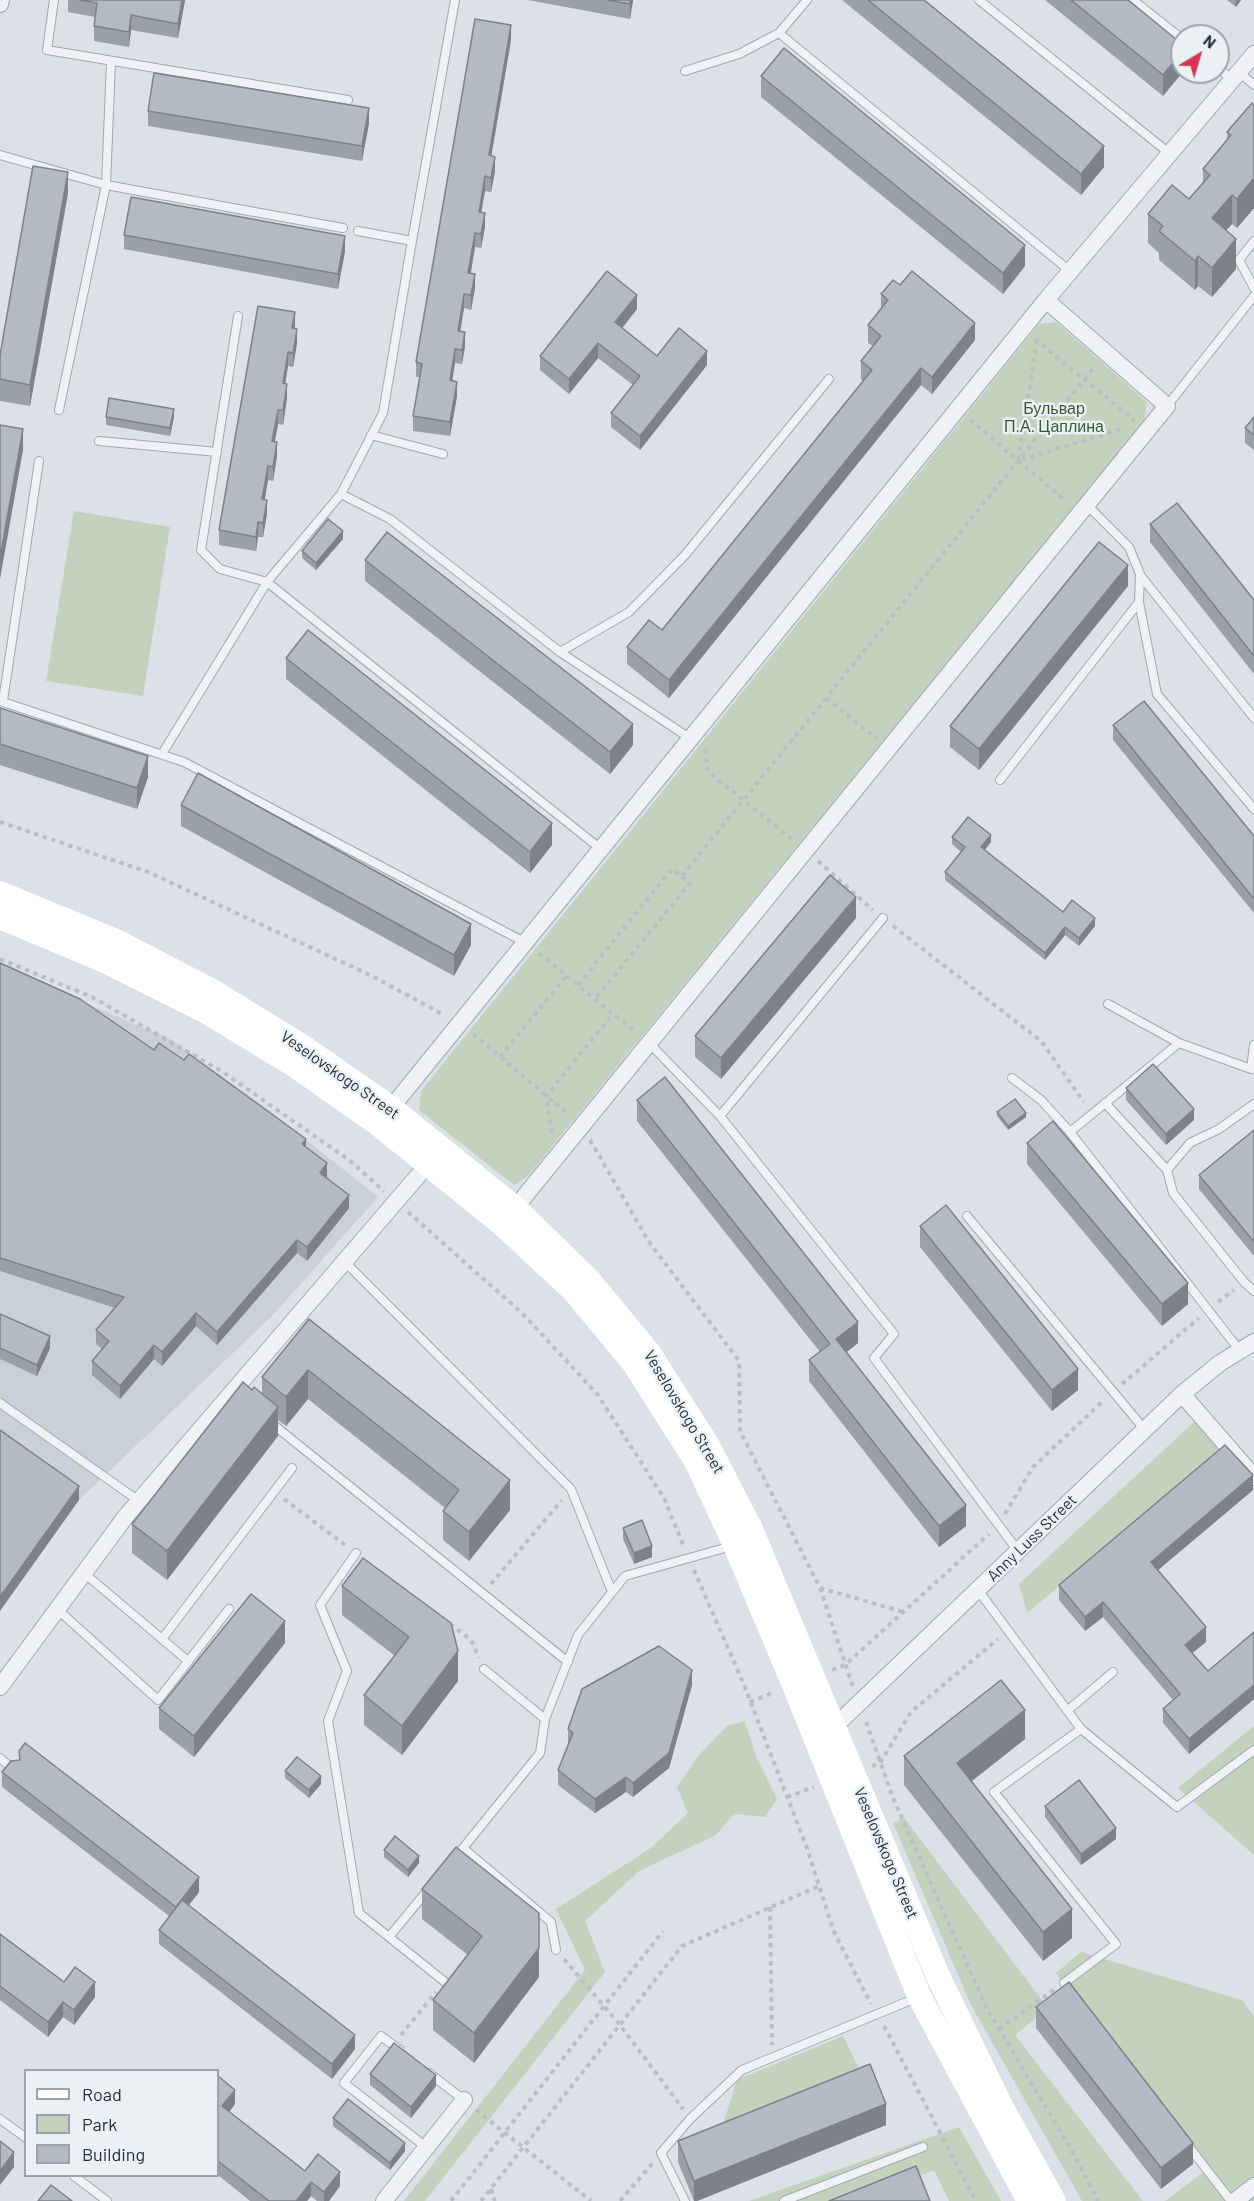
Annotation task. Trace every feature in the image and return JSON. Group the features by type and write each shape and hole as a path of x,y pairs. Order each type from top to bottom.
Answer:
{"main road":[{"name":"Veselovskogo Street","path":"0,893 116,941 214,992 305,1048 385,1116 587,1278 649,1353 707,1444 744,1517 804,1681 843,1776 1001,2106 1054,2201"},
{"name":"Veselovskogo Street","path":"0,917 107,962 205,1011 385,1116 429,1163 509,1216 633,1362 696,1461 735,1545 804,1681"},
{"name":"Veselovskogo Street","path":"843,1776 919,1996 1029,2201"}],"street":[{"path":"385,1116 527,944 1046,300 1254,54"},
{"path":"509,1216 1167,406 1046,300"},
{"path":"0,1687 139,1501 237,1395 344,1261 429,1163"},
{"name":"Anny Luss Street","path":"824,1731 978,1590 1182,1394 1220,1363 1247,1347"},
{"path":"1182,1394 1254,1477"},
{"path":"384,2201 426,2147 470,2105"},
{"path":"1233,2201 1254,2186"}],"lane":[{"path":"54,0 47,50 348,100"},
{"path":"162,754 267,582 341,494 383,413 455,0"},
{"path":"685,71 739,54 779,33 807,0"},
{"path":"979,0 1169,153"},
{"path":"1133,0 1170,29"},
{"path":"779,33 1070,271"},
{"path":"59,410 106,185 111,61"},
{"path":"1230,73 1254,85"},
{"path":"0,155 106,185 343,228"},
{"path":"358,231 412,241"},
{"path":"1254,241 1239,260 1254,288"},
{"path":"1167,406 1254,296"},
{"path":"238,316 201,550 220,569 267,582 602,850"},
{"path":"560,652 629,612 686,555 829,379"},
{"path":"371,435 443,454"},
{"path":"99,441 217,452"},
{"path":"39,461 1,701 184,762 527,944"},
{"path":"341,494 390,519 560,652 692,739"},
{"path":"1084,509 1129,547 1140,574 1254,718"},
{"path":"1140,574 1139,602 1157,694 1254,809"},
{"path":"1000,780 1139,602"},
{"path":"720,1116 883,918"},
{"path":"1108,1004 1179,1043 1252,1071 1254,1045"},
{"path":"1070,1132 1179,1043"},
{"path":"650,1044 720,1116 894,1334 874,1358 1018,1551"},
{"path":"1012,1078 1041,1100 1070,1132 1209,1310 1247,1347"},
{"path":"1106,1103 1167,1170 1173,1193 1244,1282 1254,1291"},
{"path":"1167,1170 1190,1143 1219,1129 1254,1104"},
{"path":"967,1216 1145,1430"},
{"path":"344,1261 572,1489 612,1593"},
{"path":"0,1403 139,1501"},
{"path":"260,1414 568,1662"},
{"path":"162,1639 292,1468"},
{"path":"448,1866 540,1753 545,1719 578,1635 625,1575 735,1545"},
{"path":"356,1553 320,1605 347,1671 328,1721 359,1913 445,1982"},
{"path":"84,1573 188,1661"},
{"path":"978,1590 1081,1729 1177,1807 1254,1750"},
{"path":"57,1609 158,1700 229,1609"},
{"path":"484,1669 545,1719"},
{"path":"1067,1711 1113,1672"},
{"path":"1079,2002 1064,1983 1116,1944 994,1792 1081,1729"},
{"path":"0,1758 15,1771"},
{"path":"463,1848 551,1922 556,1950"},
{"path":"389,1937 433,1884"},
{"path":"685,2201 661,2153 690,2119 741,2070 919,1996"},
{"path":"411,2059 381,2036 344,2083 426,2147"},
{"path":"419,2066 470,2105"},
{"path":"0,2119 24,2137"},
{"path":"1180,2135 1233,2201"},
{"path":"784,2201 923,2147"},
{"path":"77,2177 107,2201"}],"path":[{"path":"1018,460 1139,424 1023,329"},
{"path":"1018,460 1037,340"},
{"path":"682,876 1106,352"},
{"path":"957,410 1018,460 1084,509"},
{"path":"826,698 889,749"},
{"path":"578,985 672,869 682,876 690,883 595,999"},
{"path":"527,944 650,1044"},
{"path":"500,1057 566,976"},
{"path":"557,1158 546,1096 613,1014"},
{"path":"750,1702 845,1665 998,1525 1033,1467 1113,1391 1244,1282"},
{"path":"482,1593 572,1489"},
{"path":"274,1491 356,1553"},
{"path":"820,1588 905,1612"},
{"path":"442,1618 471,1640 484,1669"},
{"path":"787,1797 880,1763 910,1713 1008,1631"},
{"path":"481,2201 682,1946 819,1886"},
{"path":"770,1907 772,2057"},
{"path":"451,2201 663,1931"},
{"path":"556,1950 620,2025 690,2119"},
{"path":"393,2045 445,1982"},
{"path":"999,2029 1064,1983"},
{"path":"470,2105 591,2201"},
{"path":"620,2201 661,2153"},
{"path":"491,2188 495,2201"}],"shaded area":[{"path":"0,967 170,1039 265,1107 378,1197 274,1314 79,1500 0,1611"}],"green space":[{"name":"Бульвар П.А. Цаплина","path":"1056,322 1147,402 1144,421 527,1177 514,1185 419,1110 421,1091 1039,324"},
{"path":"74,511 170,527 143,696 46,681"},
{"path":"1207,1410 1232,1443 1027,1613 1019,1584"},
{"path":"745,1721 756,1756 777,1799 765,1817 734,1814 716,1835 639,1871 585,1921 605,1972 425,2201 404,2201 585,1970 556,1909 651,1848 688,1813 677,1787 698,1756 727,1726"},
{"path":"1254,1726 1254,1855 1178,1788"},
{"path":"904,1818 1048,2008 1015,2035 1143,2201 1082,2201 971,2005 893,1823"},
{"path":"1081,1952 1242,2000 1254,2016 1254,2201 1165,2201 1209,2168 1056,1973"},
{"path":"843,2036 862,2075 723,2124 737,2080"},
{"path":"959,2127 1001,2201 949,2201 934,2170 861,2201 749,2201"}],"building":[{"path":"80,0 182,0 178,24 131,15 129,32 94,26 97,3"},
{"path":"608,0 630,0 630,4"},
{"path":"868,0 924,0 1104,146 1081,174"},
{"path":"1071,0 1128,0 1170,34 1170,67 1163,75"},
{"path":"475,19 511,25 489,155 495,157 491,178 485,176 479,212 485,213 481,234 475,233 468,273 475,274 471,295 464,294 458,331 465,332 462,350 455,349 450,380 457,382 450,422 413,416 422,364 416,362"},
{"path":"784,48 1025,245 1003,273 761,76"},
{"path":"154,73 369,108 362,146 148,111"},
{"path":"1252,103 1254,106 1254,178 1237,199 1232,195 1212,218 1236,239 1212,268 1198,256 1195,261 1159,231 1163,226 1148,214 1172,185 1189,199 1210,175 1203,169 1231,135 1227,132"},
{"path":"33,166 68,172 30,385 0,379 0,355"},
{"path":"131,197 345,236 338,274 124,235"},
{"path":"607,271 637,295 615,322 657,356 679,328 707,351 640,436 611,413 640,376 598,343 569,379 540,356"},
{"path":"912,271 975,323 932,377 921,368 669,680 627,647 649,620 662,630 872,370 861,361 881,336 868,325 888,300 881,294 893,280 900,285"},
{"path":"258,306 295,312 292,328 297,329 293,353 288,352 283,383 287,384 283,410 278,410 272,441 277,442 273,467 268,466 262,499 267,500 263,523 258,522 256,537 219,530"},
{"path":"109,398 174,409 170,428 106,417"},
{"path":"1254,417 1254,435 1245,428"},
{"path":"0,425 23,429 0,558"},
{"path":"1177,503 1254,600 1254,656 1150,524"},
{"path":"328,519 343,531 316,563 302,551"},
{"path":"387,532 633,724 610,752 365,560"},
{"path":"1099,542 1128,565 979,749 950,726"},
{"path":"308,630 552,823 530,852 286,658"},
{"path":"1144,701 1254,836 1254,899 1113,725"},
{"path":"0,708 148,756 137,788 0,744"},
{"path":"198,773 471,924 454,955 181,805"},
{"path":"968,817 991,835 981,847 1063,912 1072,900 1095,918 1079,938 1065,927 1045,953 945,872 965,847 952,837"},
{"path":"830,875 856,897 721,1058 695,1036"},
{"path":"0,963 80,999 154,1050 159,1043 184,1060 189,1054 306,1139 302,1144 327,1163 320,1173 349,1195 307,1247 297,1240 217,1332 196,1313 162,1352 154,1345 120,1386 92,1361 109,1341 96,1330 124,1297 0,1258"},
{"path":"1153,1064 1194,1109 1166,1134 1126,1088"},
{"path":"665,1077 858,1322 836,1339 966,1505 939,1526 809,1360 830,1344 637,1100"},
{"path":"1015,1099 1026,1113 1008,1126 997,1112"},
{"path":"1053,1121 1188,1283 1162,1304 1027,1143"},
{"path":"1254,1130 1254,1242 1199,1175"},
{"path":"946,1205 1078,1369 1052,1390 920,1226"},
{"path":"0,1314 50,1336 37,1365 0,1348"},
{"path":"309,1319 510,1480 469,1532 443,1511 459,1490 308,1370 286,1397 262,1377"},
{"path":"243,1382 252,1390 254,1387 278,1407 167,1551 132,1524"},
{"path":"0,1430 79,1486 0,1597"},
{"path":"1225,1445 1253,1475 1151,1562 1206,1627 1185,1645 1208,1671 1254,1632 1254,1685 1189,1739 1163,1709 1180,1694 1103,1602 1085,1617 1059,1585"},
{"path":"642,1520 652,1546 634,1553 623,1528"},
{"path":"363,1558 451,1623 458,1651 402,1726 364,1695 409,1637 342,1586"},
{"path":"251,1594 285,1621 194,1736 159,1708"},
{"path":"659,1646 692,1670 669,1753 633,1783 626,1777 595,1799 558,1770 573,1733 568,1729 582,1689"},
{"path":"1001,1680 1025,1710 957,1763 1072,1909 1043,1932 904,1756"},
{"path":"25,1743 199,1877 176,1907 2,1772 11,1761 20,1760 19,1751"},
{"path":"297,1757 321,1776 309,1790 285,1771"},
{"path":"1079,1780 1116,1828 1081,1854 1045,1806"},
{"path":"395,1836 419,1856 408,1870 384,1850"},
{"path":"456,1847 539,1913 539,1948 474,2033 433,2000 482,1936 422,1889"},
{"path":"182,1900 355,2035 332,2064 159,1930"},
{"path":"0,1934 64,1982 75,1967 95,1982 74,2010 63,2002 48,2022 0,1986"},
{"path":"1069,1982 1193,2143 1161,2168 1036,2007"},
{"path":"394,2043 436,2075 411,2107 370,2074"},
{"path":"870,2064 886,2104 694,2181 678,2141"},
{"path":"219,2077 235,2090 222,2106 305,2171 318,2154 340,2172 324,2192 311,2182 296,2201 269,2201 219,2162"},
{"path":"348,2099 405,2143 390,2163 333,2118"},
{"path":"0,2141 14,2152 0,2171"},
{"path":"916,2166 930,2201 829,2201"},
{"path":"51,2185 72,2201 38,2201"}]}
